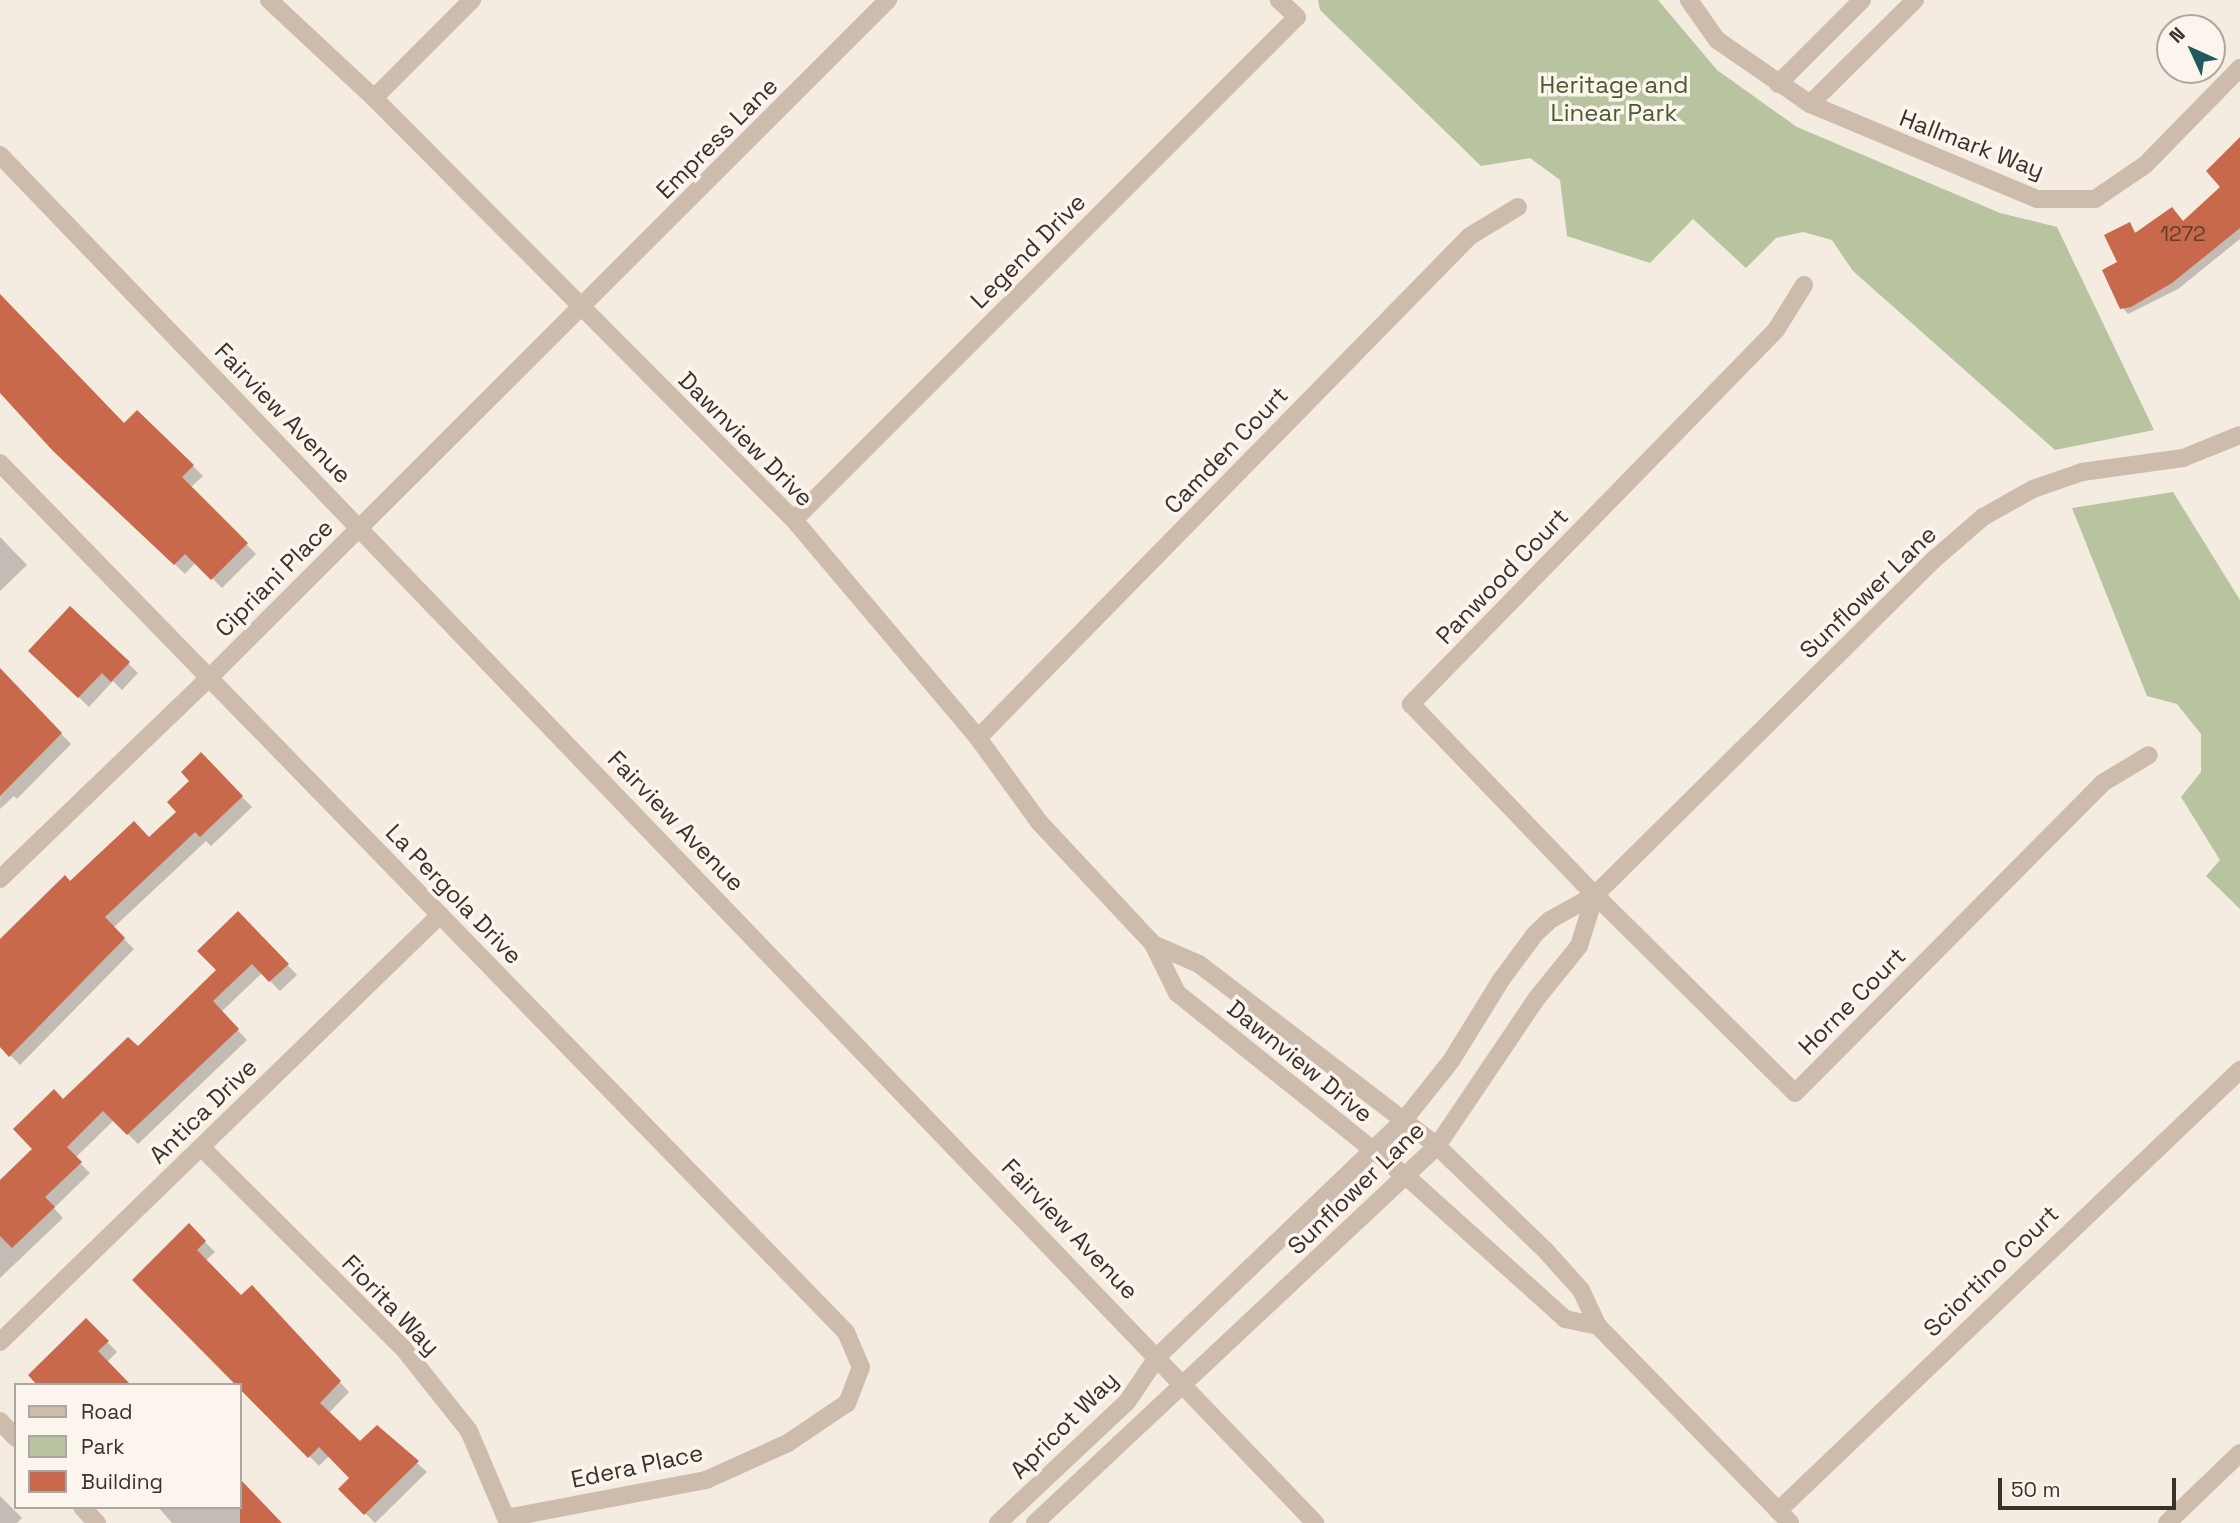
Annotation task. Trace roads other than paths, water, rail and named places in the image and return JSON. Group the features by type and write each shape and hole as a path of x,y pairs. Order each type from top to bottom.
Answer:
{"street":[{"name":"Dawnview Drive","path":"269,0 374,98 580,310 794,520 978,738 1039,822 1153,944 1177,993 1407,1177 1565,1319 1598,1326"},
{"path":"374,98 472,0"},
{"name":"Empress Lane","path":"580,310 888,0"},
{"name":"Legend Drive","path":"794,520 1297,17 1279,0"},
{"name":"Hallmark Way","path":"1689,0 1717,40 1810,104 2037,199 2095,200 2145,165 2240,68"},
{"path":"1778,83 1862,0"},
{"path":"1810,104 1915,0"},
{"name":"Fairview Avenue","path":"0,155 1184,1383 1315,1523"},
{"name":"Camden Court","path":"978,738 1470,236 1518,207"},
{"name":"Panwood Court","path":"1595,895 1411,704 1776,330 1804,285"},
{"name":"Cipriani Place","path":"0,879 209,678 580,310"},
{"name":"Sunflower Lane","path":"1158,1356 1404,1120 1451,1062 1501,979 1535,934 1550,919 1595,895 1938,556 1983,517 2033,489 2082,472 2183,458 2240,435"},
{"name":"La Pergola Drive","path":"0,463 846,1332 861,1367"},
{"name":"Horne Court","path":"1595,895 1795,1093 2104,782 2150,755"},
{"name":"Sunflower Lane","path":"1184,1383 1407,1177 1437,1146 1537,998 1579,946 1595,895"},
{"name":"Antica Drive","path":"0,1342 440,915"},
{"name":"Dawnview Drive","path":"1153,944 1199,964 1437,1146 1572,1281 1598,1326 1784,1517"},
{"name":"Sciortino Court","path":"1784,1517 2225,1079 2240,1070"},
{"name":"Fiorita Way","path":"201,1147 411,1359 469,1430 508,1520"},
{"name":"Apricot Way","path":"998,1523 1127,1402 1158,1356"},
{"name":"Edera Place","path":"508,1520 706,1480 788,1443 847,1403 861,1367"},
{"name":"Apricot Way","path":"1035,1523 1184,1383"},
{"path":"0,1421 14,1436"},
{"path":"2167,1523 2240,1453"},
{"path":"84,1509 97,1523"}],"park label":[{"name":"Heritage and Linear Park","path":"1614,99"}]}
